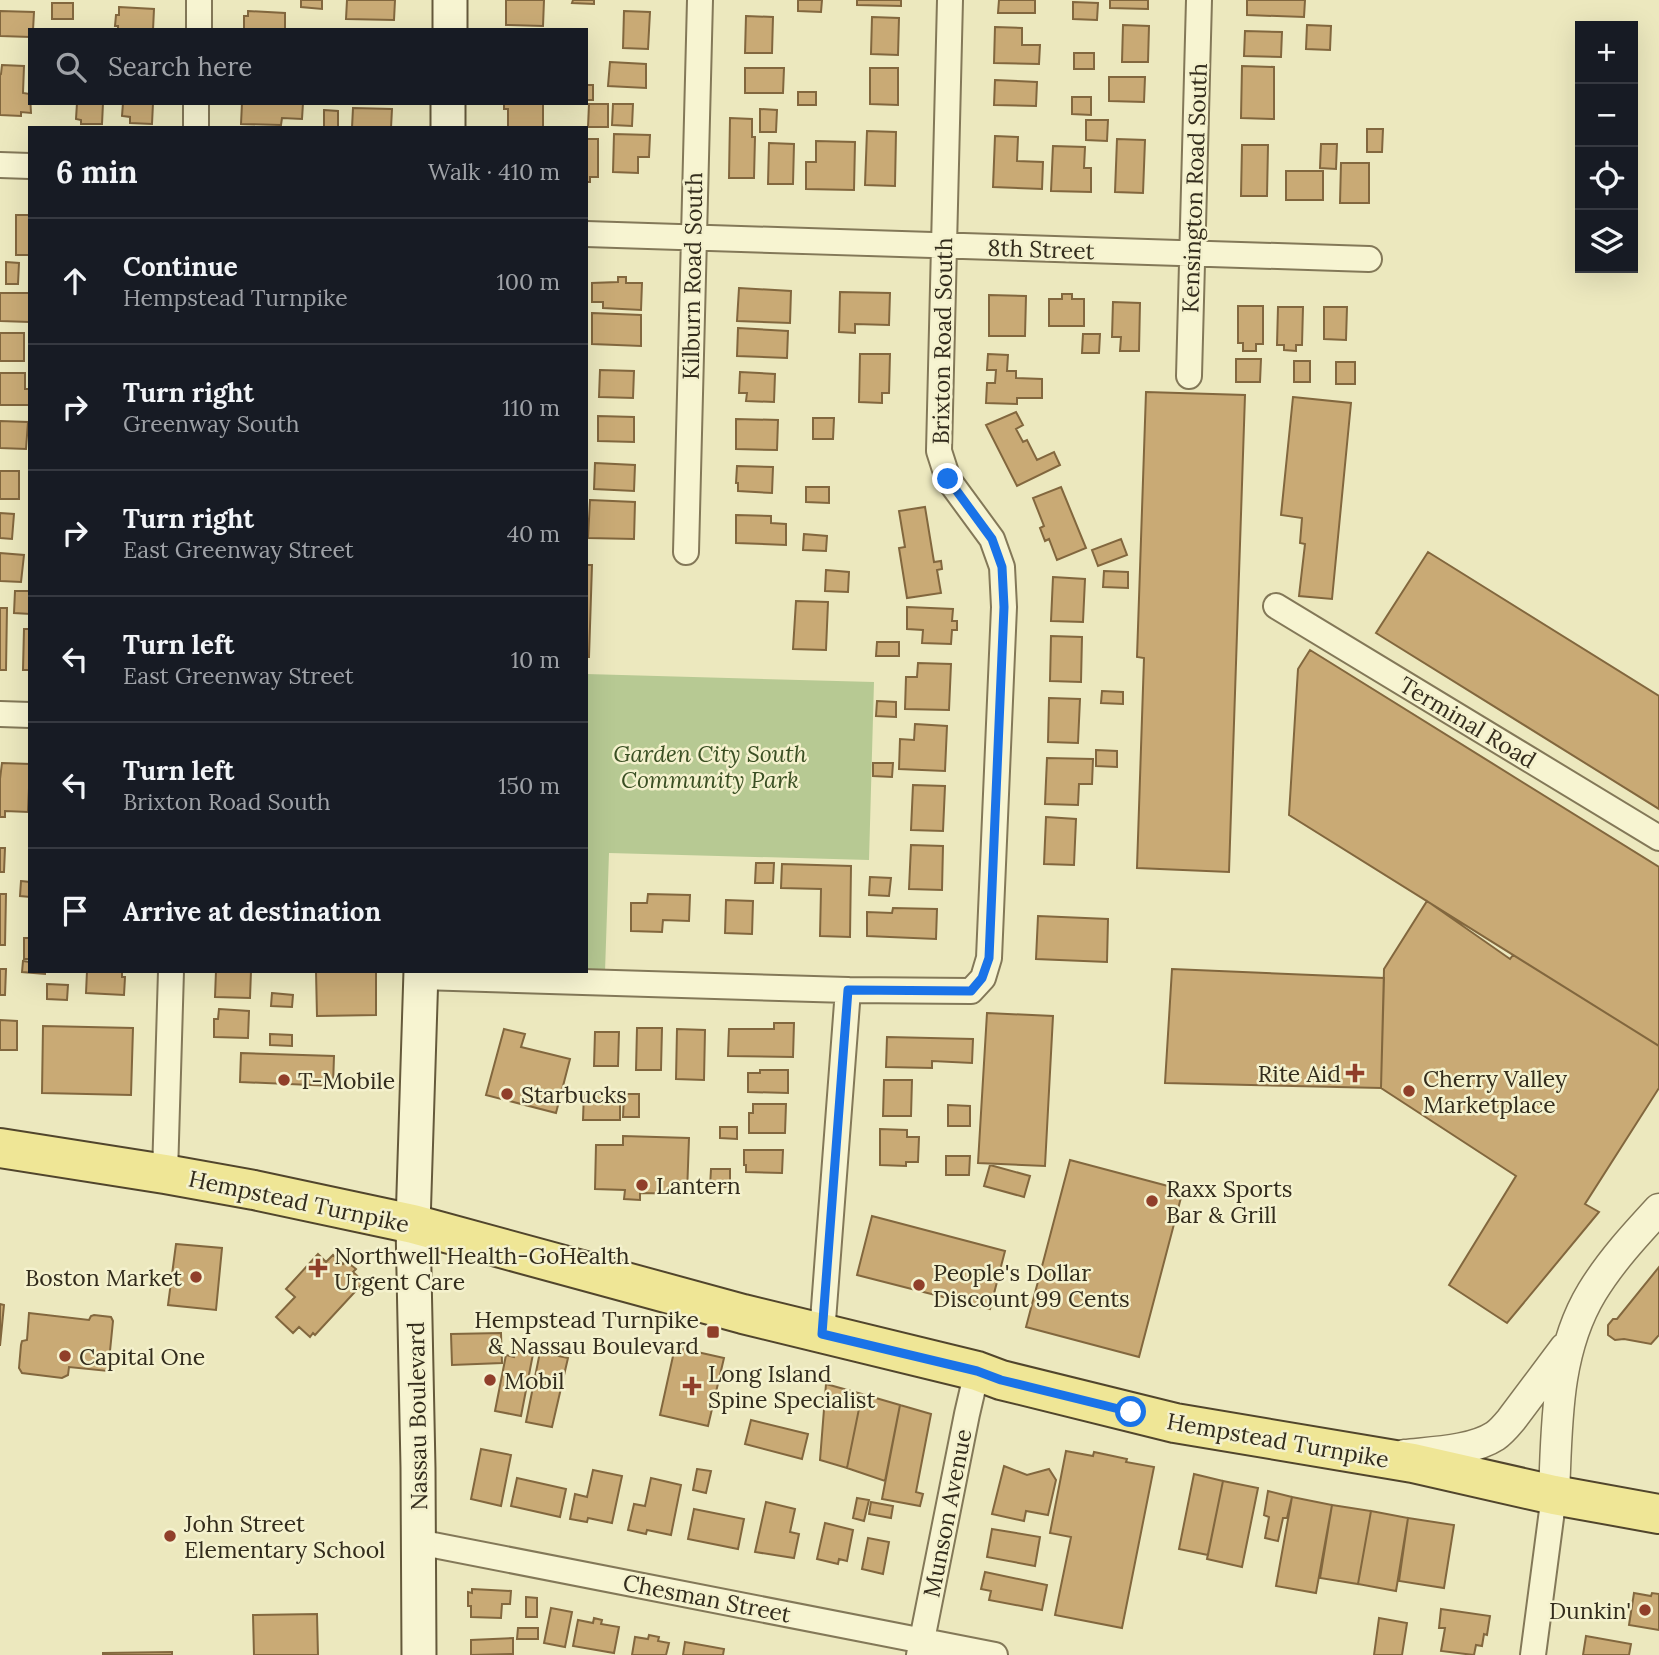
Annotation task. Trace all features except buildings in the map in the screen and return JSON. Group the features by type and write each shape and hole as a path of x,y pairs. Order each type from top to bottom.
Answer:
{"main road":[{"path":"450,0 450,28"},
{"path":"447,126 448,105"},
{"name":"Nassau Boulevard","path":"419,1655 413,1224 421,974"},
{"name":"Hempstead Turnpike","path":"0,1148 164,1174 413,1224 743,1314 1175,1423 1413,1463 1554,1495 1659,1514"}],"street":[{"path":"199,28 200,0"},
{"name":"Kilburn Road South","path":"686,552 700,0"},
{"name":"Brixton Road South","path":"848,990 971,991 982,978 989,958 1004,607 1002,567 992,539 948,479 939,451 950,0"},
{"name":"Kensington Road South","path":"1189,376 1199,0"},
{"path":"196,105 196,126"},
{"path":"0,165 28,166"},
{"name":"8th Street","path":"588,234 1369,259"},
{"name":"Terminal Road","path":"1276,606 1659,838"},
{"path":"0,714 28,715"},
{"path":"164,1174 171,973"},
{"path":"421,974 848,990 822,1334"},
{"path":"1533,1655 1554,1495 1557,1412 1570,1342 1591,1293 1625,1245 1659,1209"},
{"path":"1380,1458 1452,1449 1493,1438 1511,1420 1570,1342"},
{"name":"Munson Avenue","path":"920,1648 977,1371"},
{"name":"Chesman Street","path":"418,1542 920,1648 995,1655"}],"green space":[{"name":"Garden City South Community Park","path":"588,674 874,682 869,860 609,853 605,972 588,971"}],"place":[{"name":"Rite Aid","path":"1355,1073"},
{"name":"T-Mobile","path":"284,1080"},
{"name":"Cherry Valley Marketplace","path":"1409,1091"},
{"name":"Starbucks","path":"507,1094"},
{"name":"Lantern","path":"642,1185"},
{"name":"Raxx Sports Bar & Grill","path":"1152,1201"},
{"name":"Northwell Health-GoHealth Urgent Care","path":"318,1268"},
{"name":"Boston Market","path":"196,1277"},
{"name":"People's Dollar Discount 99 Cents","path":"919,1285"},
{"name":"Hempstead Turnpike & Nassau Boulevard","path":"713,1332"},
{"name":"Capital One","path":"65,1356"},
{"name":"Mobil","path":"490,1380"},
{"name":"Long Island Spine Specialist","path":"692,1386"},
{"name":"John Street Elementary School","path":"170,1536"},
{"name":"Dunkin'","path":"1645,1610"}],"route":[{"path":"948,479 992,539 1002,567 1004,607 989,958 982,978 971,991 848,990 822,1334 1131,1412"}]}
